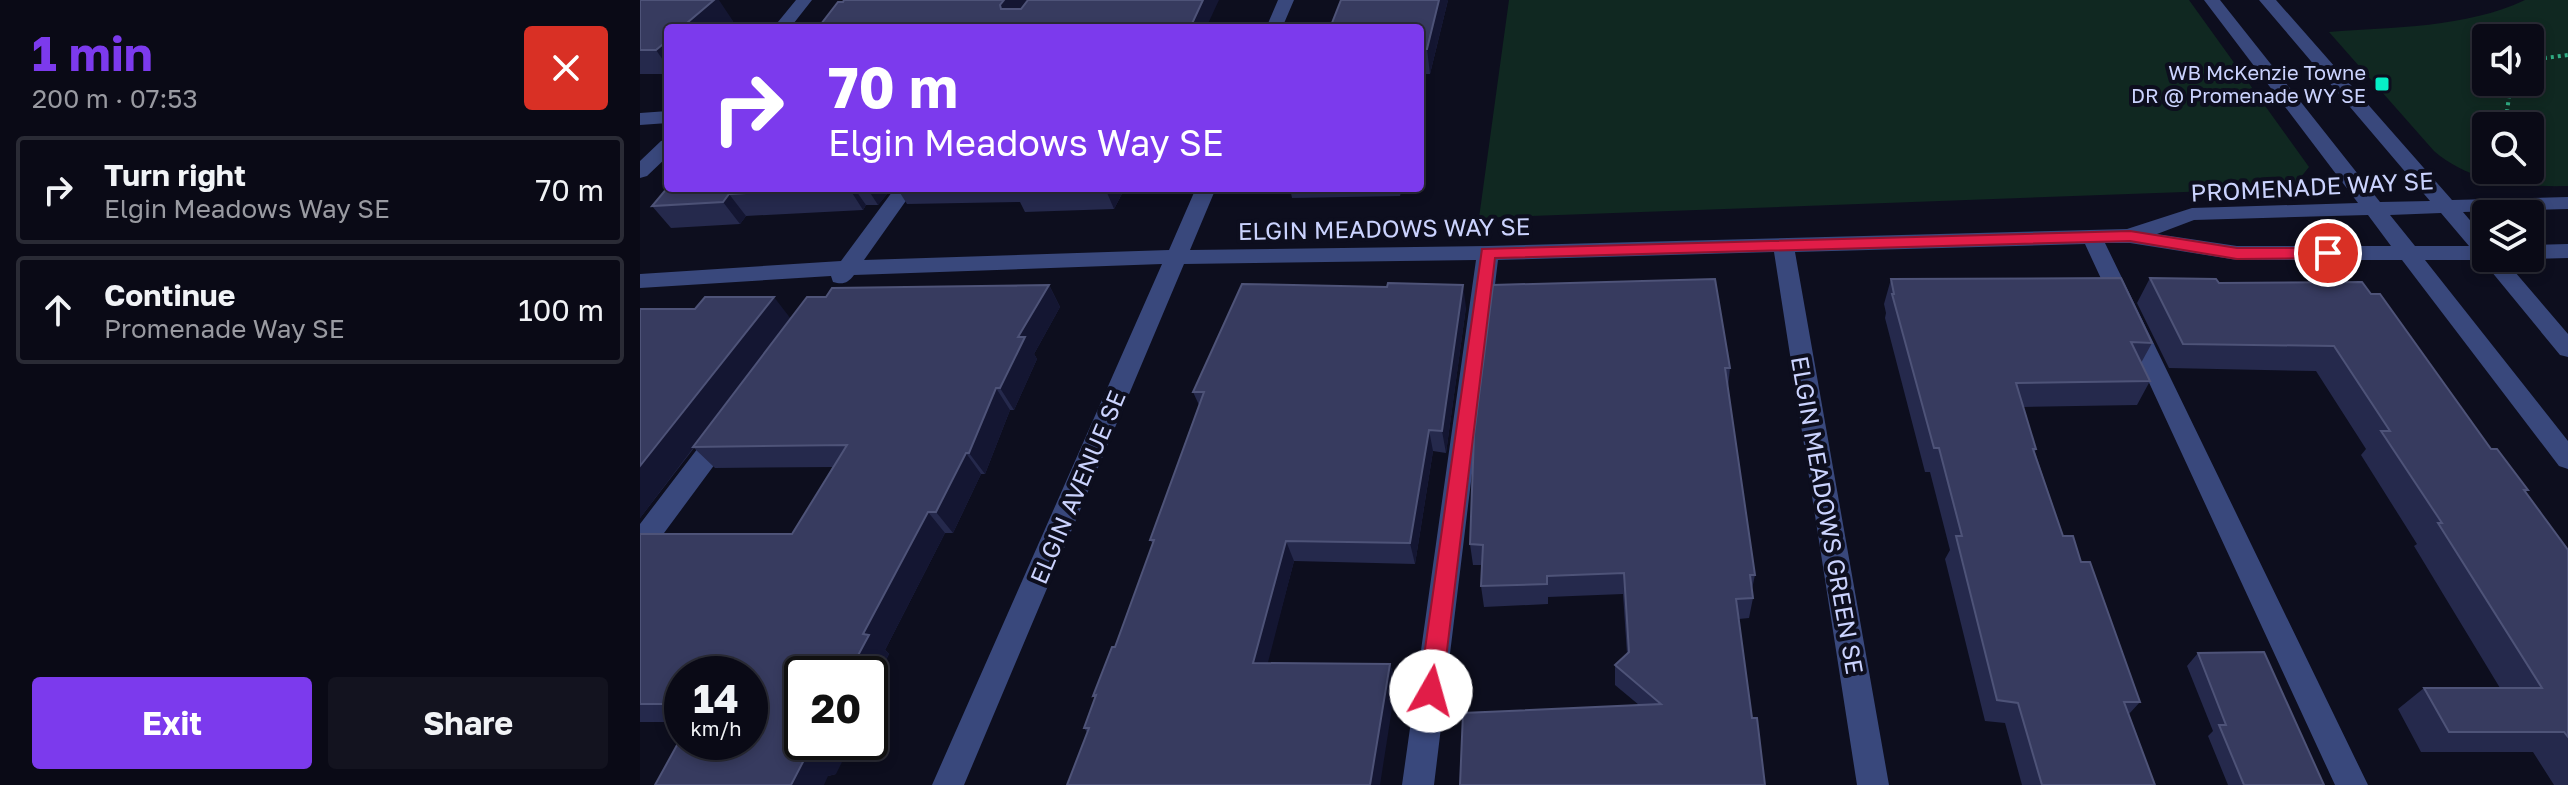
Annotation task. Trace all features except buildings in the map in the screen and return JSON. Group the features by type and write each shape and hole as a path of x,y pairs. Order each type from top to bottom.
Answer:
{"street":[{"path":"784,24 804,0"},
{"path":"1276,24 1286,0"},
{"path":"2212,0 2568,459"},
{"path":"2267,0 2472,237"},
{"path":"640,119 664,117"},
{"path":"640,172 664,149"},
{"path":"829,293 902,192"},
{"name":"ELGIN AVENUE SE","path":"948,785 1204,192"},
{"name":"PROMENADE WAY SE","path":"2130,236 2192,214 2568,203"},
{"path":"2130,236 2237,253 2472,253"},
{"name":"ELGIN MEADOWS WAY SE","path":"640,281 848,268 1176,257 1488,253 2130,236"},
{"path":"2092,237 2352,785"},
{"name":"ELGIN MEADOWS GREEN SE","path":"1783,245 1873,785"},
{"path":"2544,252 2568,251"},
{"path":"1418,785 1488,253"},
{"path":"2503,272 2568,349"},
{"path":"640,544 734,419"}],"path":[{"path":"2544,58 2568,55"}],"green space":[{"path":"1509,0 2189,0 2309,167 2292,188 1479,218"},
{"path":"2525,0 2568,0 2568,186 2514,184 2544,184 2544,112 2472,112 2472,173 2448,162 2434,151 2329,32 2429,25 2478,16"}],"place":[{"name":"WB McKenzie Towne DR @ Promenade WY SE","path":"2382,84"}],"route":[{"path":"1431,691 1488,253 2130,236 2237,253 2328,253"}]}
